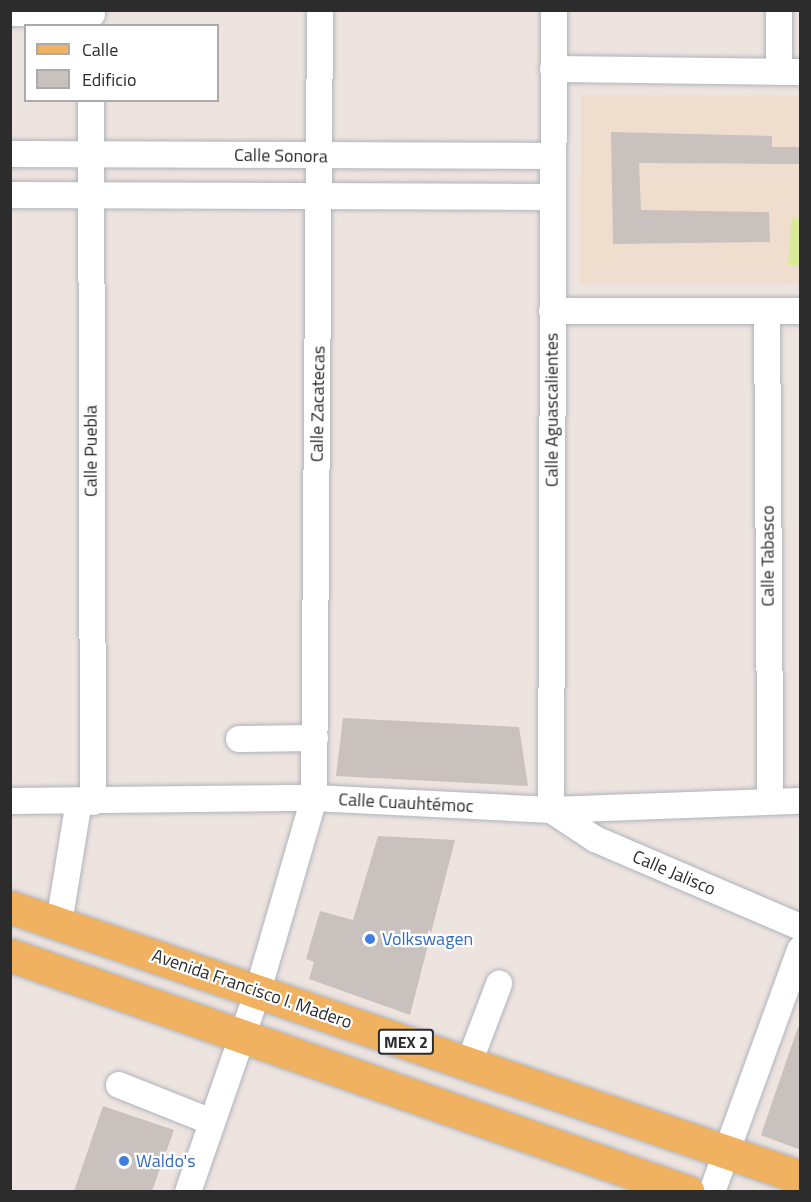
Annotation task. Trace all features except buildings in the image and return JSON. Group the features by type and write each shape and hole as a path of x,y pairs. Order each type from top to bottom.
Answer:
{"main road":[{"name":"Avenida Francisco I. Madero","path":"10,907 801,1178"},
{"name":"MEX 2","path":"10,956 242,1034 688,1191"}],"street":[{"name":"Calle Zacatecas","path":"188,1191 258,991 315,798 321,197 320,10"},
{"name":"Calle Aguascalientes","path":"551,810 552,311 550,197 554,10"},
{"path":"553,69 790,72 779,10"},
{"path":"10,13 92,17"},
{"name":"Calle Puebla","path":"59,923 86,802 91,102"},
{"name":"Calle Sonora","path":"10,154 320,157 552,156"},
{"path":"10,195 550,197"},
{"path":"552,311 801,311"},
{"name":"Calle Tabasco","path":"767,311 770,801"},
{"path":"239,739 315,738"},
{"name":"Calle Cuauhtémoc","path":"10,801 315,798 551,810 801,801"},
{"name":"Calle Jalisco","path":"551,810 595,839 801,927"},
{"path":"712,1191 801,950"},
{"path":"469,1063 499,984"},
{"path":"119,1085 212,1122"}],"shaded area":[{"path":"581,95 800,96 800,284 580,283"}],"green space":[{"path":"792,217 800,217 800,265 788,265"}],"place":[{"name":"Volkswagen","path":"370,939"},
{"name":"Waldo's","path":"124,1161"}]}
